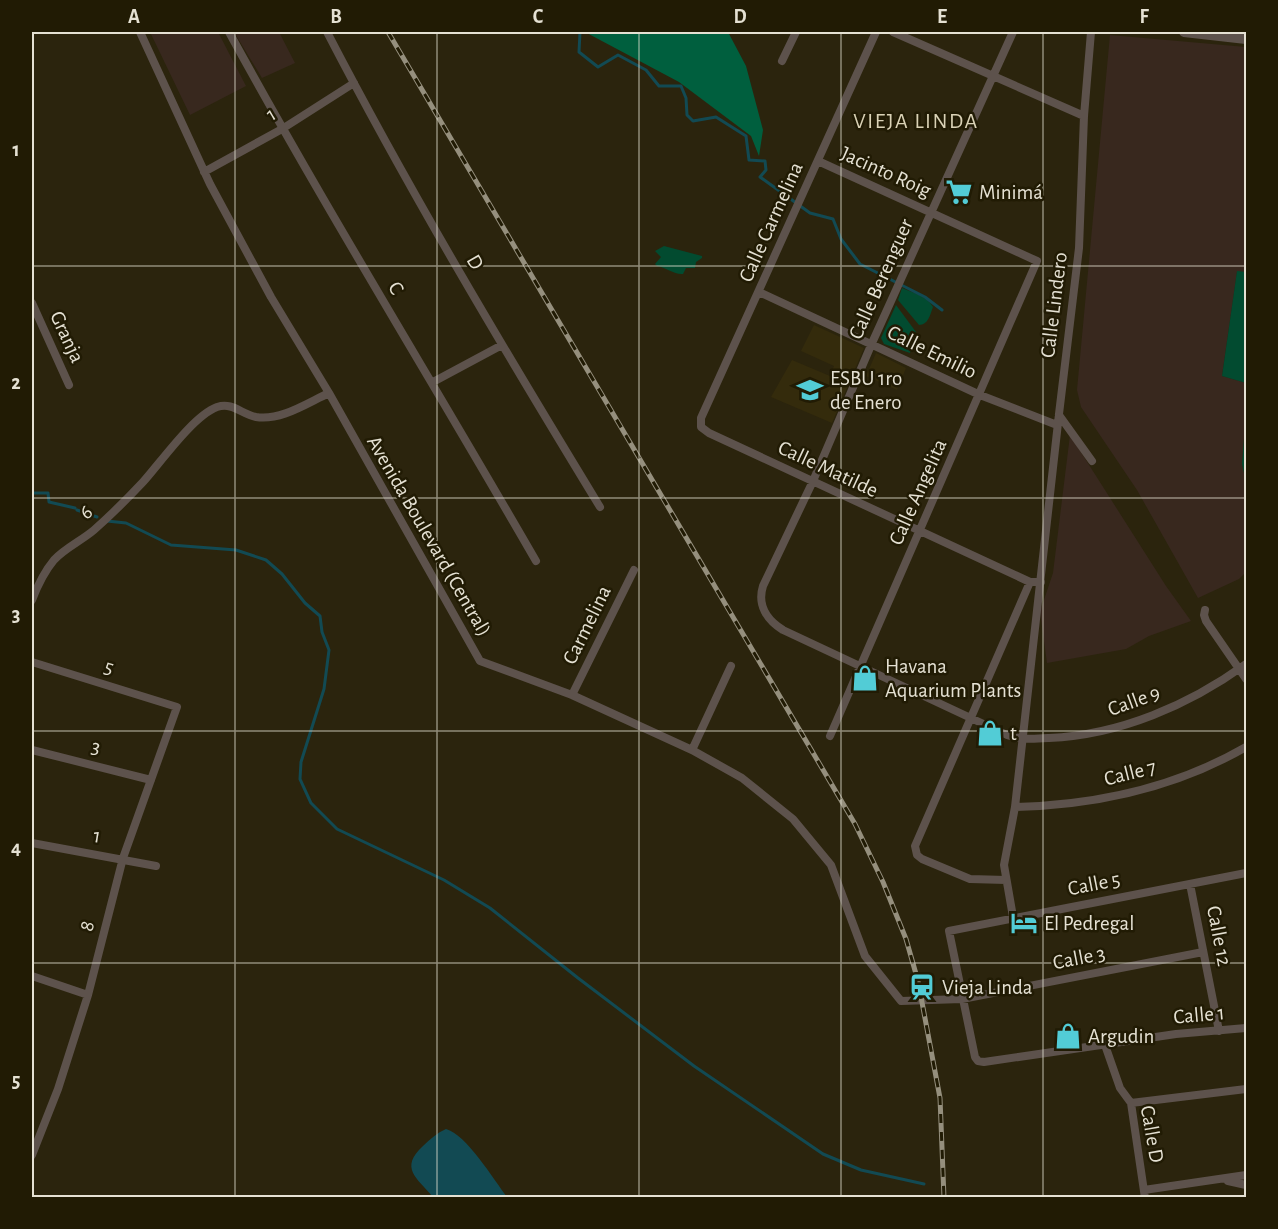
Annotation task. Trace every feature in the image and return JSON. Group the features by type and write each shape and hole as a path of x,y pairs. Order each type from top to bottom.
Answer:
{"street":[{"name":"Avenida Boulevard (Central)","path":"140,32 204,172 271,297 329,393 480,661 572,695 692,750 742,778 793,819 831,865 864,956 901,1001 962,999"},
{"name":"C","path":"229,32 351,248 433,382 536,561"},
{"name":"D","path":"327,32 502,345 600,507"},
{"path":"782,61 796,32"},
{"name":"Calle Carmelina","path":"701,427 701,418 876,32"},
{"path":"893,32 1084,116"},
{"name":"Calle Berenguer","path":"861,668 783,630 771,621 761,600 763,586 813,481 872,343 1013,32"},
{"name":"Calle Lindero","path":"1013,917 1004,859 1015,807 1079,248 1090,32"},
{"path":"1184,32 1246,39"},
{"name":"1","path":"204,172 282,129 354,83"},
{"name":"Jacinto Roig","path":"818,161 1037,261"},
{"name":"Calle Angelita","path":"830,736 1037,261"},
{"name":"Calle Emilio","path":"759,292 980,395 1057,425"},
{"name":"Granja","path":"32,303 69,385"},
{"path":"433,382 502,345"},
{"name":"6","path":"32,600 53,561 93,531 114,511 185,432 209,411 219,407 233,406 257,417 275,416 329,393"},
{"path":"1059,414 1092,461"},
{"name":"Calle Matilde","path":"701,427 709,433 920,532 1030,582 1041,582"},
{"name":"Carmelina","path":"572,695 634,570"},
{"path":"1006,880 970,879 928,863 917,855 915,846 1030,582"},
{"path":"1205,610 1206,621 1243,666 1246,679"},
{"name":"5","path":"32,662 177,706"},
{"path":"692,750 731,666"},
{"name":"Calle 9","path":"1023,740 1076,737 1143,719 1186,700 1243,666"},
{"path":"861,668 1007,735 1023,740"},
{"name":"8","path":"32,1155 58,1089 88,995 123,858 177,706"},
{"name":"Calle 7","path":"1015,807 1068,805 1136,792 1174,781 1246,747"},
{"name":"3","path":"32,750 151,780"},
{"name":"1","path":"32,845 123,858 156,866"},
{"name":"Calle 5","path":"962,999 949,931 1246,873"},
{"name":"Calle 12","path":"1190,884 1219,1030"},
{"name":"Calle 3","path":"962,999 1203,952"},
{"path":"32,976 88,995"},
{"name":"Calle 1","path":"962,999 975,1058 984,1062 1176,1034 1246,1029"},
{"name":"Calle D","path":"1105,1045 1120,1088 1131,1103 1144,1194"},
{"path":"1131,1103 1246,1089"},
{"path":"1144,1194 1246,1175"},
{"path":"1210,1180 1232,1181 1246,1185"}],"shaded area":[{"path":"150,32 218,32 246,86 190,115"},
{"path":"234,32 279,32 295,63 262,78"},
{"path":"1110,35 1246,47 1246,272 1237,272 1222,376 1246,383 1242,464 1246,482 1246,572 1239,579 1198,598 1137,490 1081,407 1077,390"},
{"path":"814,325 864,348 832,423 771,397 792,360 830,376 834,366 801,351"},
{"path":"876,353 906,368 897,390 866,376"},
{"path":"1070,435 1166,586 1191,621 1149,636 1126,649 1047,663 1040,612 1053,573"}],"green space":[{"path":"585,32 728,32 746,66 763,130 759,156 751,136 679,82"},
{"path":"664,246 702,256 702,258 696,262 695,268 686,268 683,274 677,273 655,264 661,257 655,251"},
{"path":"1237,271 1246,272 1246,383 1222,376"},
{"path":"902,288 923,297 933,307 928,319 922,325 919,325 898,300"},
{"path":"896,305 916,332 910,353 884,344 881,338"},
{"path":"1246,414 1246,482 1242,464"}],"water":[{"path":"446,1129 471,1148 507,1197 433,1197 421,1184 413,1173 412,1161 426,1143"}],"waterway":[{"path":"580,32 579,52 598,67 618,55 646,70 659,86 681,86 686,98 687,115 693,121 716,117 746,136 749,160 765,161 766,170 760,177 810,213 833,219 841,239 860,264 925,297 942,310"},
{"path":"32,493 48,493 49,502 75,508"},
{"path":"77,510 97,517"},
{"path":"107,521 126,523 171,545 236,550 266,560 320,616 322,632 329,650 324,689 301,762 300,779 311,803 337,829 444,880 490,908 694,1066 823,1154 861,1170 924,1184"}],"railway":[{"path":"388,32 855,824 883,882 906,939 918,981 940,1098 944,1198"}],"place":[{"name":"Minimá","path":"959,192"},
{"name":"ESBU 1ro de Enero","path":"810,390"},
{"name":"Havana Aquarium Plants","path":"865,678"},
{"name":"t","path":"990,733"},
{"name":"El Pedregal","path":"1024,923"},
{"name":"Vieja Linda","path":"922,987"},
{"name":"Argudin","path":"1068,1036"}],"district":[{"name":"VIEJA LINDA","path":"916,121"}]}
